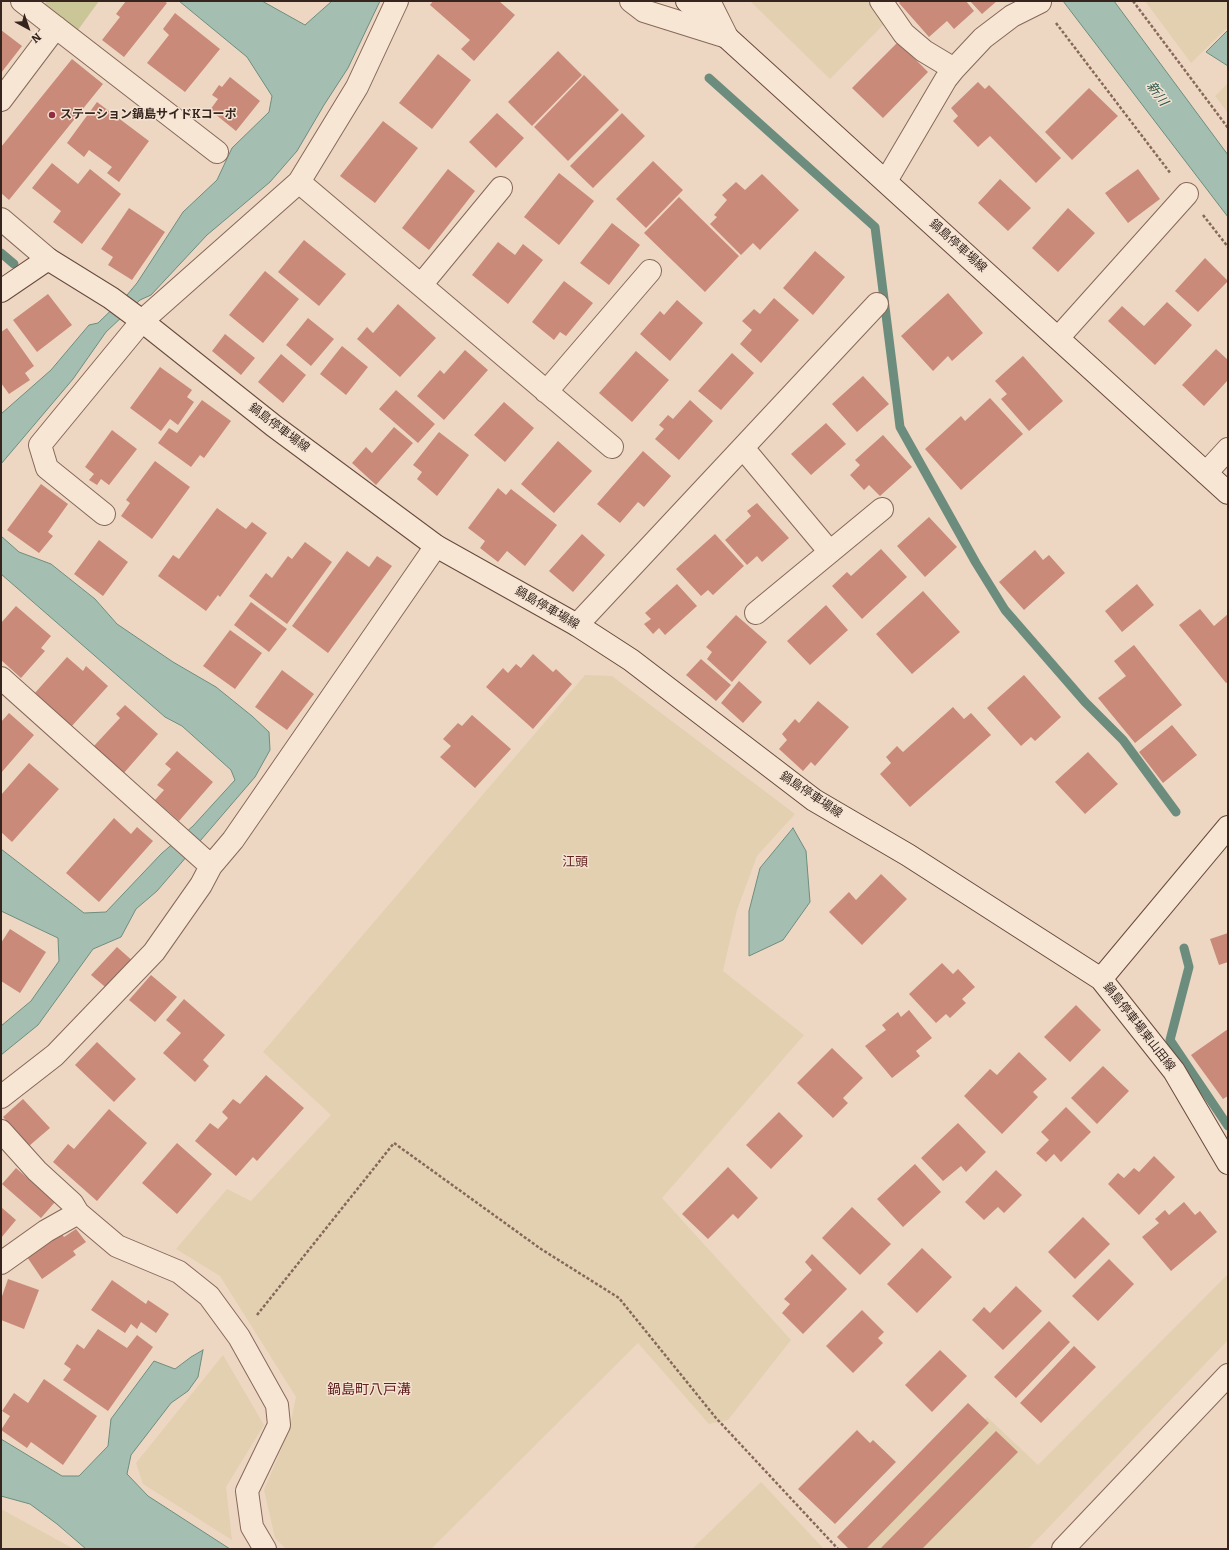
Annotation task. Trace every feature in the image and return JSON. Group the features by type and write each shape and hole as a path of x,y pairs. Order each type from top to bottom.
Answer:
{"street":[{"path":"22,1 217,152"},
{"path":"104,514 47,468 40,445 137,317 299,182 357,87 397,1"},
{"path":"631,1 644,11 727,38"},
{"name":"鍋島停車場線","path":"686,1 1228,493"},
{"path":"709,1 727,38"},
{"path":"881,1 904,34 924,51 954,69"},
{"path":"886,181 946,79 954,69 983,38 1012,16 1040,2"},
{"path":"1,100 56,28"},
{"path":"299,182 612,447"},
{"path":"421,285 501,188"},
{"path":"1058,338 1187,194"},
{"name":"鍋島停車場線","path":"1,219 48,259 111,298 137,317 274,426 436,546 577,625 631,660 814,800 908,855 1101,979"},
{"path":"1,291 48,259"},
{"path":"546,392 650,271"},
{"path":"577,625 878,304"},
{"path":"743,448 830,552"},
{"path":"1206,473 1228,449"},
{"path":"756,613 882,509"},
{"path":"1,1097 55,1055 154,952 201,885 205,861 233,840 436,546"},
{"path":"1,678 205,861"},
{"name":"鍋島停車場東山田線","path":"1228,827 1101,979 1174,1071 1228,1164"},
{"path":"1,1131 37,1171 72,1203 78,1213 117,1246 179,1272 209,1296 239,1337 277,1405 279,1425 247,1491 252,1527 265,1549"},
{"path":"1,1263 46,1231 78,1213"},
{"path":"1064,1549 1228,1376"}],"path":[{"path":"1133,1 1228,128"},
{"path":"1040,2 1228,247"},
{"path":"239,1337 394,1143 541,1249 619,1298 716,1418 838,1549"}],"shaded area":[{"path":"47,1 99,1 78,30 45,4"},
{"path":"750,1 876,1 885,23 830,79"},
{"path":"1145,1 1228,1 1228,27 1191,63"},
{"path":"1228,83 1228,113 1215,96"},
{"path":"585,675 612,676 795,814 757,856 737,910 723,971 804,1035 662,1198 791,1340 728,1420 709,1424 638,1343 431,1549 286,1549 275,1538 264,1490 289,1431 296,1397 220,1276 176,1249 227,1189 251,1201 331,1115 263,1052"},
{"path":"1228,1274 1228,1340 1028,1549 859,1549 987,1417 1038,1465"},
{"path":"223,1355 264,1425 226,1487 232,1540 143,1484 136,1463"},
{"path":"761,1482 824,1549 692,1549"},
{"path":"1,1509 74,1549 1,1549"}],"water":[{"path":"179,1 262,1 305,25 332,1 380,1 348,68 297,151 270,182 207,235 151,295 140,300 106,332 73,379 1,464 1,414 51,370 89,325 98,323 127,295 137,283 183,212 217,180 232,148 269,112 272,96 247,57"},
{"name":"新川","path":"1063,1 1114,1 1228,155 1228,217"},
{"path":"1228,30 1228,66 1206,52"},
{"path":"1,536 19,552 51,564 95,599 117,624 173,662 216,687 269,732 270,750 255,777 157,891 136,909 121,937 93,949 38,1025 1,1055 1,1026 31,1001 59,961 58,938 1,911 1,849 84,913 106,912 161,854 193,826 235,780 231,770 182,726 165,717 1,574"},
{"path":"793,828 806,851 810,902 783,940 749,956 749,911 760,868"},
{"path":"203,1350 198,1377 188,1391 171,1403 131,1455 127,1474 148,1496 230,1549 86,1549 57,1524 30,1504 1,1496 1,1439 62,1476 79,1476 108,1446 111,1419 154,1361 175,1369"}],"building":[{"path":"126,1 164,1 167,3 124,57 102,40 120,17 116,14"},
{"path":"433,1 499,1 515,15 474,61 461,49 470,40 430,5"},
{"path":"901,1 966,1 974,11 954,29 947,21 929,37 899,3"},
{"path":"970,1 997,1 982,14"},
{"path":"175,13 220,49 185,92 147,63 169,35 163,29"},
{"path":"1,30 22,46 1,73"},
{"path":"898,42 928,72 883,118 852,88"},
{"path":"558,51 582,75 532,126 508,102"},
{"path":"438,54 471,80 432,129 399,103"},
{"name":"ステーション鍋島サイドKコーポ","path":"72,59 103,84 9,200 1,193 1,147"},
{"path":"584,75 619,110 568,161 534,127"},
{"path":"230,77 260,101 236,131 210,110 218,99 212,95 219,85 222,87"},
{"path":"978,82 985,89 989,85 1061,158 1036,183 990,136 978,147 953,121 958,116 951,108"},
{"path":"1089,88 1118,116 1072,160 1045,132"},
{"path":"97,102 149,141 119,182 107,173 112,167 89,150 84,157 67,143"},
{"path":"497,113 524,138 496,168 469,142"},
{"path":"622,113 645,136 593,188 570,166"},
{"path":"383,121 418,148 375,203 340,176"},
{"path":"653,161 683,190 646,228 616,199"},
{"path":"52,163 78,184 90,169 121,194 82,244 53,222 61,211 32,188"},
{"path":"448,169 475,191 429,250 402,228"},
{"path":"1138,169 1160,199 1128,223 1105,193"},
{"path":"559,173 594,201 559,245 524,217"},
{"path":"762,174 799,210 760,250 753,243 741,255 710,224 717,217 714,215 727,200 722,195 736,182 745,190"},
{"path":"1000,179 1031,208 1008,231 978,203"},
{"path":"679,197 739,256 705,292 644,233"},
{"path":"129,208 165,232 132,280 108,265 113,257 101,249"},
{"path":"1068,208 1095,233 1058,272 1032,248"},
{"path":"612,223 640,245 609,285 580,263"},
{"path":"304,240 346,274 319,306 278,272"},
{"path":"498,242 515,255 523,244 543,260 508,304 472,275"},
{"path":"815,251 845,277 813,315 783,288"},
{"path":"1205,258 1228,281 1198,312 1175,291"},
{"path":"265,271 299,299 263,343 229,315"},
{"path":"564,281 593,303 566,336 560,332 554,340 532,322"},
{"path":"948,293 983,333 952,361 948,356 933,371 901,336"},
{"path":"48,294 72,325 37,352 13,320"},
{"path":"774,298 799,320 761,363 740,344 752,330 742,321 754,309 760,314"},
{"path":"677,300 703,323 670,361 640,334 660,311 664,315"},
{"path":"1167,302 1192,325 1155,365 1108,321 1122,306 1144,326"},
{"path":"398,304 436,338 400,377 357,339 367,327 373,333"},
{"path":"308,318 334,339 311,366 286,345"},
{"path":"7,328 34,366 25,373 30,380 9,394 1,383 1,332"},
{"path":"225,334 255,358 241,375 212,351"},
{"path":"342,346 368,367 346,395 320,374"},
{"path":"1216,349 1228,360 1228,380 1204,406 1182,385"},
{"path":"465,350 488,370 444,420 417,396 440,370 444,374"},
{"path":"636,351 669,380 632,422 599,393"},
{"path":"732,353 754,373 721,410 698,391"},
{"path":"281,354 306,375 283,403 258,382"},
{"path":"1023,356 1063,401 1029,431 1001,399 1007,394 995,381"},
{"path":"160,367 192,390 187,397 194,402 178,425 170,419 161,431 130,408"},
{"path":"863,376 889,404 857,432 832,404"},
{"path":"396,390 435,424 418,443 379,409"},
{"path":"990,398 1023,434 961,490 925,449 961,416 965,421"},
{"path":"202,400 231,421 204,458 200,455 191,467 158,443 169,428 177,433"},
{"path":"690,400 713,421 679,460 655,439 664,429 659,425 668,415 673,419"},
{"path":"504,402 534,428 505,462 474,435"},
{"path":"826,423 846,444 811,475 791,454"},
{"path":"394,427 413,443 376,485 352,463 366,447 372,453"},
{"path":"112,430 137,449 109,485 101,479 97,485 89,480 94,474 85,467"},
{"path":"439,432 469,455 437,496 417,479 422,472 413,465"},
{"path":"883,435 912,467 880,496 869,485 864,490 850,475 860,465 855,460"},
{"path":"558,441 592,471 554,513 521,484"},
{"path":"643,451 671,476 644,507 638,502 620,523 597,504"},
{"path":"155,461 190,487 152,539 121,516 130,503 126,500"},
{"path":"41,484 68,504 48,532 53,536 39,553 7,530"},
{"path":"498,488 506,495 511,489 557,525 525,566 507,551 498,562 480,548 485,541 468,528"},
{"path":"757,503 789,538 762,562 757,556 747,565 725,540 751,516 747,511"},
{"path":"217,508 246,529 252,522 267,533 220,597 218,595 206,611 158,576 173,555 179,559"},
{"path":"929,517 957,547 925,577 897,546"},
{"path":"582,534 605,555 573,592 549,571"},
{"path":"715,534 744,566 713,595 708,590 701,596 676,569"},
{"path":"99,540 128,562 103,596 74,574"},
{"path":"305,542 332,562 287,624 249,596 266,573 272,578 288,556 292,559"},
{"path":"881,549 907,577 862,619 832,586 847,572 851,576"},
{"path":"1035,550 1043,560 1049,555 1065,573 1024,610 999,582"},
{"path":"347,551 369,567 377,556 392,566 328,653 292,626"},
{"path":"677,584 697,606 665,635 659,628 653,634 644,624 651,619 645,613"},
{"path":"1137,584 1154,605 1122,632 1105,611"},
{"path":"923,591 960,632 912,674 876,634"},
{"path":"251,602 287,629 269,652 234,625"},
{"path":"826,605 848,630 810,665 787,641"},
{"path":"16,606 51,636 41,648 45,651 21,678 1,660 1,623"},
{"path":"1200,609 1214,626 1228,614 1228,682 1226,683 1179,625"},
{"path":"736,615 767,642 732,682 707,659 712,652 706,647"},
{"path":"230,630 262,653 235,689 203,666"},
{"path":"1134,645 1182,705 1135,743 1098,698 1126,676 1114,661"},
{"path":"533,654 553,672 556,669 572,684 533,729 486,687 503,668 508,673 516,664 521,668"},
{"path":"67,657 83,671 86,666 108,686 71,727 34,694"},
{"path":"701,659 731,685 716,701 686,675"},
{"path":"282,670 314,694 287,730 255,707"},
{"path":"1024,675 1061,717 1035,741 1031,737 1021,746 987,708"},
{"path":"739,681 762,702 743,723 721,703"},
{"path":"818,701 849,727 815,766 811,762 803,771 779,749 787,740 782,734 795,719 799,723"},
{"path":"125,705 158,734 123,774 93,747 120,718 116,714"},
{"path":"953,707 964,719 971,713 991,735 910,807 880,774 891,763 886,757 897,746 903,752"},
{"path":"9,713 34,735 1,773 1,722"},
{"path":"472,715 511,749 475,788 440,757 451,746 443,739 458,723 462,726"},
{"path":"1172,725 1197,755 1163,783 1139,752"},
{"path":"177,751 213,782 179,821 155,800 164,790 157,785 171,769 165,764"},
{"path":"1088,752 1118,784 1085,814 1055,782"},
{"path":"29,763 59,789 12,842 1,832 1,795"},
{"path":"114,818 131,834 137,827 153,841 99,902 66,873"},
{"path":"881,874 907,899 862,945 829,912 849,892 856,900"},
{"path":"10,929 46,952 20,993 1,981 1,943"},
{"path":"1228,933 1228,962 1219,965 1210,939"},
{"path":"117,947 135,963 110,991 91,975"},
{"path":"942,963 953,974 958,969 975,987 962,999 966,1003 950,1018 946,1014 936,1023 909,994"},
{"path":"151,975 177,997 155,1022 129,1000"},
{"path":"184,999 225,1035 203,1060 209,1066 195,1082 163,1053 181,1033 166,1020"},
{"path":"1076,1005 1101,1030 1070,1062 1044,1037"},
{"path":"909,1010 932,1038 916,1051 920,1056 892,1078 865,1046 886,1030 882,1025 898,1012 901,1017"},
{"path":"1228,1029 1228,1096 1223,1099 1191,1055"},
{"path":"97,1042 136,1079 114,1102 75,1065"},
{"path":"832,1048 863,1078 843,1098 848,1103 833,1118 797,1083"},
{"path":"1019,1052 1047,1079 1033,1092 1038,1097 1002,1134 964,1096 990,1069 997,1075"},
{"path":"1103,1066 1129,1091 1097,1124 1071,1098"},
{"path":"266,1075 304,1108 257,1161 253,1157 236,1176 195,1141 210,1123 218,1129 228,1118 222,1112 233,1099 240,1104"},
{"path":"23,1099 50,1128 29,1146 3,1117"},
{"path":"1066,1107 1091,1132 1061,1162 1054,1154 1046,1162 1036,1153 1049,1140 1041,1132"},
{"path":"109,1109 147,1143 97,1201 53,1162 68,1144 74,1149"},
{"path":"779,1112 803,1136 771,1169 746,1145"},
{"path":"958,1123 986,1152 966,1172 961,1166 943,1181 921,1158"},
{"path":"177,1143 212,1174 177,1214 142,1183"},
{"path":"1154,1156 1175,1177 1139,1215 1108,1184 1118,1173 1124,1178 1134,1168 1139,1172"},
{"path":"915,1164 941,1192 903,1227 877,1199"},
{"path":"728,1167 758,1198 738,1219 733,1214 708,1239 682,1214"},
{"path":"16,1168 55,1202 41,1218 2,1184"},
{"path":"996,1170 1022,1195 1004,1213 998,1207 984,1220 965,1202"},
{"path":"1184,1202 1195,1215 1200,1211 1217,1232 1171,1271 1142,1237 1159,1223 1155,1219 1165,1210 1169,1215"},
{"path":"1,1207 16,1220 1,1238"},
{"path":"852,1207 891,1244 860,1275 822,1238"},
{"path":"1083,1217 1110,1244 1075,1279 1048,1252"},
{"path":"76,1229 86,1242 73,1251 76,1255 42,1279 27,1257 61,1233 64,1237"},
{"path":"922,1248 952,1277 917,1313 887,1284"},
{"path":"812,1254 847,1289 803,1334 782,1313 790,1304 784,1299 812,1270 805,1262"},
{"path":"1109,1259 1134,1284 1098,1321 1072,1296"},
{"path":"8,1279 39,1290 24,1329 1,1320 1,1299"},
{"path":"112,1280 146,1304 148,1300 169,1314 156,1333 141,1322 137,1329 131,1324 125,1333 91,1310"},
{"path":"1016,1286 1042,1311 1003,1350 972,1320 984,1307 990,1313"},
{"path":"862,1310 884,1332 878,1338 883,1343 853,1373 826,1346"},
{"path":"1049,1321 1070,1342 1016,1398 994,1377"},
{"path":"98,1329 127,1348 137,1335 153,1347 108,1411 63,1380 71,1369 64,1364 77,1344 84,1349"},
{"path":"1074,1346 1096,1367 1041,1423 1020,1403"},
{"path":"940,1350 967,1376 932,1412 905,1385"},
{"path":"44,1379 97,1416 63,1465 31,1442 27,1448 1,1430 10,1416 2,1411 14,1393 28,1403"},
{"path":"968,1403 989,1423 866,1549 849,1549 837,1537"},
{"path":"857,1430 870,1443 873,1440 896,1462 835,1524 798,1489"},
{"path":"996,1431 1018,1452 922,1549 880,1549"}],"waterway":[{"path":"709,78 875,227 900,427 976,563 1005,610 1085,702 1123,740 1176,812"},
{"path":"1,253 14,264"},
{"path":"1184,948 1189,967 1170,1040 1228,1126"}],"place":[{"name":"ステーション鍋島サイドKコーポ","path":"52,115"}],"district":[{"name":"江頭","path":"575,862"},
{"name":"鍋島町八戸溝","path":"369,1390"}]}
